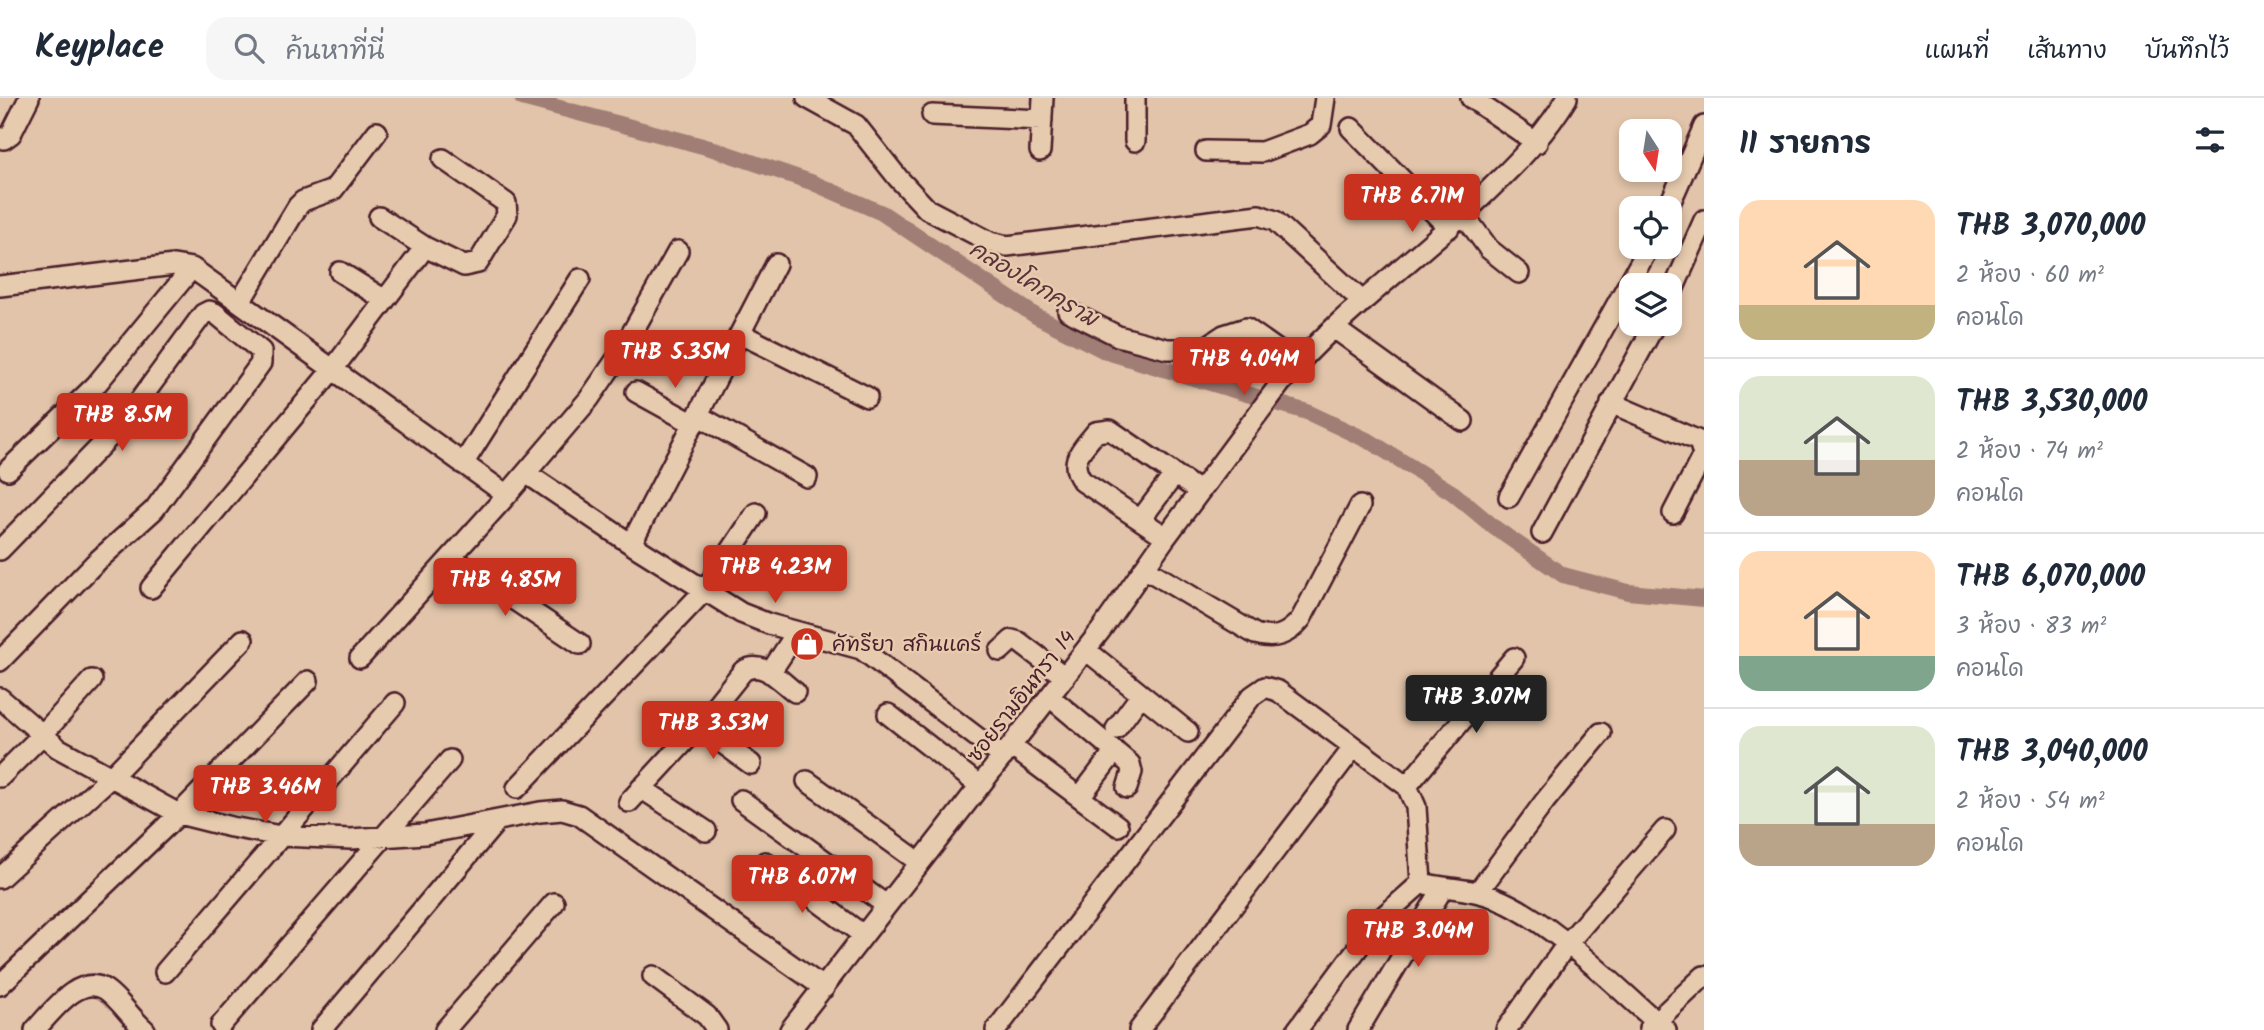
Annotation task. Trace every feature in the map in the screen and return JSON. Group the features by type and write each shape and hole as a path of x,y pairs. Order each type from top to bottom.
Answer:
{"street":[{"path":"0,138 4,139 11,134 29,98"},
{"path":"807,98 856,125 898,178 927,209 990,242 1007,246 1259,215 1275,221 1363,302"},
{"path":"1040,151 1043,98"},
{"path":"1135,98 1135,141"},
{"path":"1206,151 1262,152 1310,134 1321,125 1325,98"},
{"path":"1471,98 1537,143"},
{"name":"ซอยรามอินทรา 14","path":"790,1030 1086,650 1199,491 1280,384 1334,328 1456,222 1537,143 1567,98"},
{"path":"932,116 1042,120"},
{"path":"1673,196 1704,126"},
{"path":"1351,128 1456,222 1519,273"},
{"path":"240,302 298,206 303,201 333,190 377,132"},
{"path":"379,217 425,247 464,266 478,263 507,215 506,203 443,159"},
{"path":"1681,273 1704,220"},
{"path":"151,588 333,369 425,247"},
{"path":"360,658 508,495 589,399 620,354 678,251"},
{"path":"1509,497 1642,259"},
{"path":"631,544 776,264"},
{"path":"0,286 174,265 192,268 508,495"},
{"path":"8,470 95,386 192,268"},
{"path":"340,272 386,300"},
{"path":"463,464 580,279"},
{"path":"0,550 123,423 203,314 209,311 215,313 261,351 261,363 154,509 94,564 0,661"},
{"path":"1068,311 1118,336 1167,348 1203,349 1224,335 1246,328 1297,364"},
{"path":"1334,328 1463,421"},
{"path":"741,334 867,397"},
{"path":"1542,533 1647,336"},
{"path":"636,392 807,477"},
{"path":"1611,403 1701,444 1703,454 1673,513"},
{"path":"1166,537 1082,481 1075,471 1075,460 1096,432 1104,429 1115,432 1199,491"},
{"path":"526,473 631,544 741,613 797,632 861,649 1118,825"},
{"path":"1141,519 1174,475"},
{"path":"1144,568 1255,634 1267,638 1282,635 1292,630 1301,619 1360,506"},
{"path":"517,788 705,590 756,513"},
{"path":"452,558 580,644"},
{"path":"770,673 797,632"},
{"path":"0,878 113,776 243,640"},
{"path":"1000,651 1012,640 1019,642 1065,677"},
{"path":"1086,650 1188,732"},
{"path":"1407,786 1514,658"},
{"path":"706,831 635,795 699,726 743,671 751,666 761,667 795,692"},
{"path":"0,777 43,735 92,680"},
{"path":"0,985 190,816 308,681"},
{"path":"996,1030 1252,696 1265,687 1278,691 1407,786 1416,807 1421,883"},
{"path":"1116,729 1141,695"},
{"path":"1050,696 1132,768 1127,788"},
{"path":"0,698 58,748 190,816 281,836 383,838 425,834 540,811 562,810 579,815 824,988"},
{"path":"165,972 395,703"},
{"path":"888,714 980,786"},
{"path":"699,726 751,764"},
{"path":"1478,892 1601,733"},
{"path":"1139,1030 1353,748"},
{"path":"1080,797 1115,751"},
{"path":"221,1025 450,760"},
{"path":"807,781 919,863"},
{"path":"741,800 886,905"},
{"path":"321,1030 497,821"},
{"path":"1506,1030 1567,944 1665,830"},
{"path":"765,862 863,935"},
{"path":"1421,883 1478,892 1497,898 1525,914 1567,944 1656,1027 1704,976"},
{"path":"1297,1030 1377,922 1421,883"},
{"path":"1358,1030 1443,888"},
{"path":"445,1030 554,903"},
{"path":"653,976 707,1016 717,1030"},
{"path":"35,1030 60,1003 82,987 94,985 106,990 135,1027"}],"waterway":[{"name":"คลองโคกคราม","path":"522,98 710,148 811,182 882,213 1036,316 1107,352 1307,412 1371,442 1453,493 1495,528 1563,575 1628,592 1704,599"}],"place":[{"name":"คัทรียา สกินแคร์","path":"807,644"}]}
